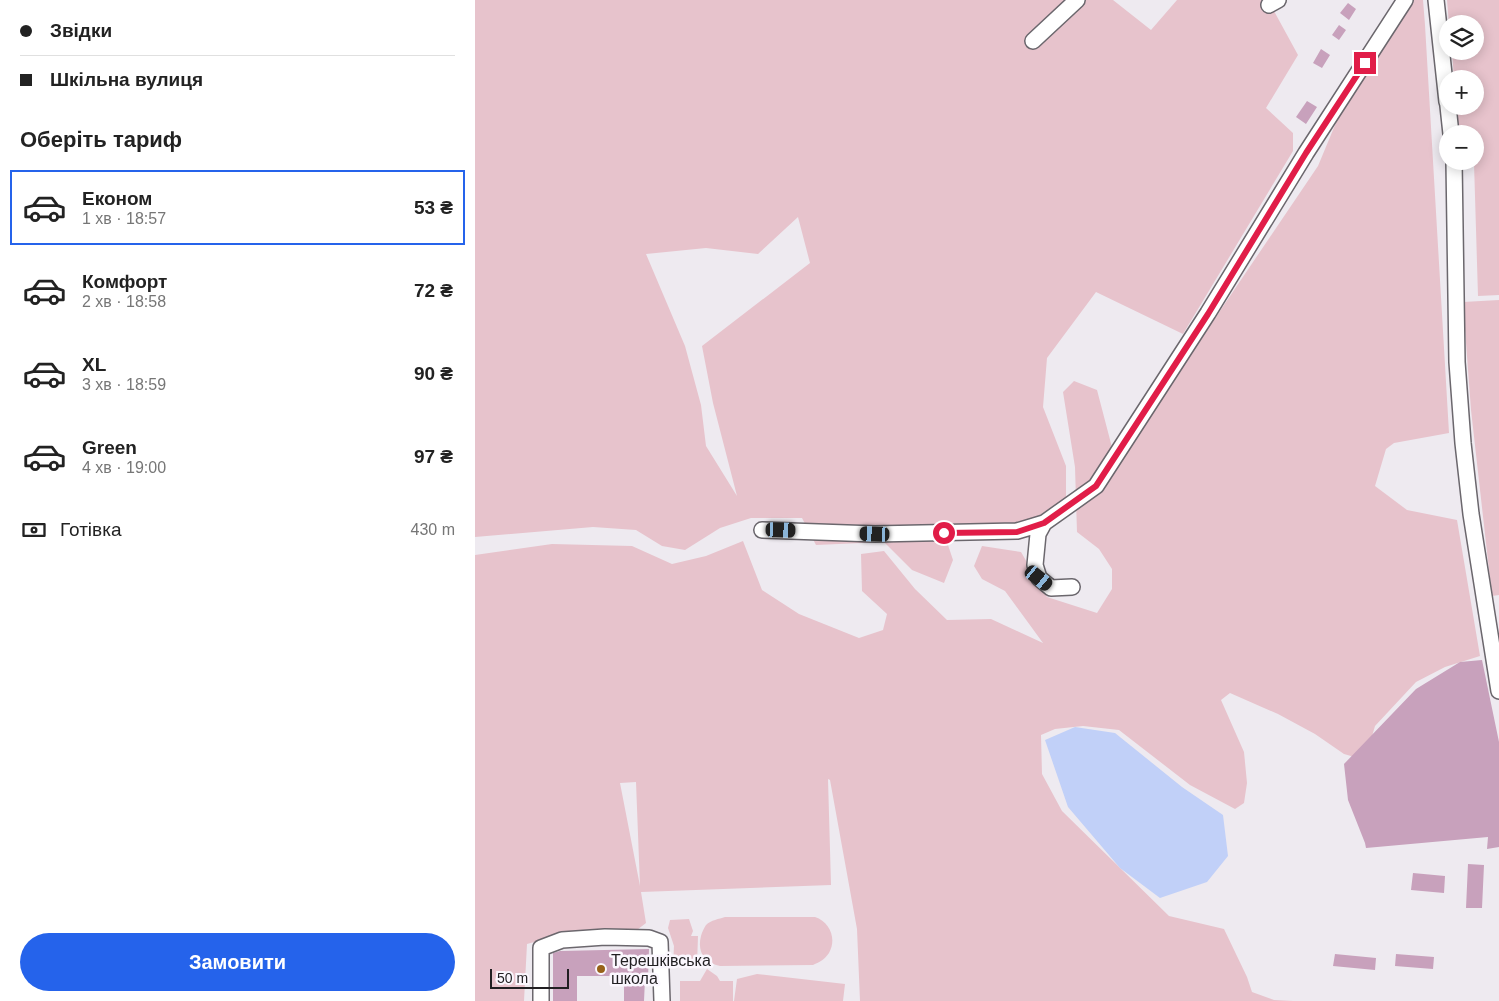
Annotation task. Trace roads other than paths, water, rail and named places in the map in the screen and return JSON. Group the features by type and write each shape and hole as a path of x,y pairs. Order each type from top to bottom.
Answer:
{"street":[{"path":"1033,41 1077,0"},
{"path":"762,530 875,534 1017,532 1044,523 1096,486 1208,314 1306,153 1405,0"},
{"path":"1436,0 1444,70"},
{"path":"1454,170 1457,362 1463,443 1471,514 1499,691"},
{"path":"1044,523 1038,534 1035,565 1039,578 1051,588 1072,587"},
{"path":"541,1001 541,948 562,940 605,937 649,938 660,942 662,1001"}],"water":[{"path":"1075,727 1115,733 1182,787 1223,815 1228,856 1207,882 1160,898 1120,868 1068,807 1045,740"}],"place":[{"name":"Терешківська школа","path":"601,969"}]}
